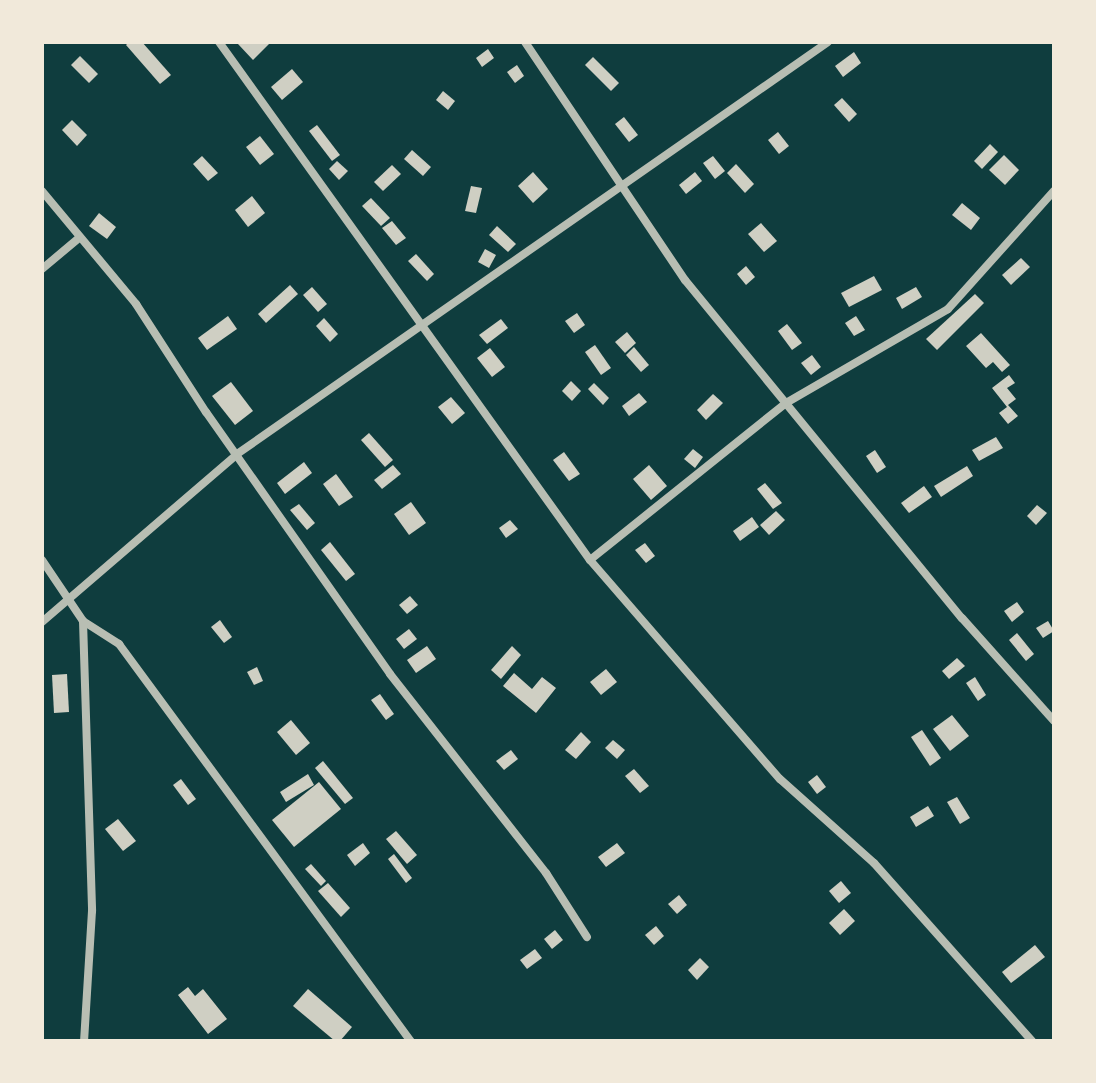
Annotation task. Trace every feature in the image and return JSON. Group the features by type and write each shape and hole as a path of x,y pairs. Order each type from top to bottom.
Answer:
{"street":[{"path":"219,42 590,560 780,779 874,863 1032,1041"},
{"path":"525,42 685,280 962,618 1054,721"},
{"path":"42,622 67,597 237,454 828,42"},
{"path":"42,191 136,304 390,674 546,873 587,937"},
{"path":"590,560 786,403 948,309 1054,191"},
{"path":"42,269 79,238"},
{"path":"42,560 83,621 119,644 411,1041"},
{"path":"83,621 92,911 84,1041"}],"building":[{"path":"142,42 171,75 160,84 126,45"},
{"path":"271,42 253,60 238,44"},
{"path":"488,49 494,58 482,67 476,58"},
{"path":"854,52 861,63 843,77 835,66"},
{"path":"80,56 98,74 89,83 71,65"},
{"path":"593,57 619,83 611,91 585,65"},
{"path":"517,65 524,76 515,83 507,72"},
{"path":"292,69 303,82 282,100 271,87"},
{"path":"443,91 455,101 448,110 436,100"},
{"path":"842,98 857,114 849,122 834,105"},
{"path":"624,117 638,135 629,142 615,124"},
{"path":"72,120 87,135 77,146 62,130"},
{"path":"317,125 340,155 332,161 309,131"},
{"path":"778,132 789,146 779,154 768,140"},
{"path":"260,136 274,154 260,165 246,147"},
{"path":"990,144 998,152 982,169 974,161"},
{"path":"412,150 431,167 423,176 404,159"},
{"path":"1004,155 1019,170 1005,185 989,170"},
{"path":"202,156 218,173 208,181 193,164"},
{"path":"713,156 725,171 715,179 703,163"},
{"path":"337,161 348,171 339,180 329,169"},
{"path":"736,164 754,184 745,193 727,173"},
{"path":"392,165 401,174 383,191 374,182"},
{"path":"533,172 548,189 533,203 518,186"},
{"path":"695,172 702,181 686,194 679,185"},
{"path":"471,186 482,188 476,213 465,211"},
{"path":"252,196 265,213 248,227 235,210"},
{"path":"371,198 390,218 381,226 362,206"},
{"path":"962,203 980,218 971,230 952,215"},
{"path":"99,213 116,227 107,239 89,226"},
{"path":"392,221 406,238 396,245 382,228"},
{"path":"761,223 777,241 764,252 748,234"},
{"path":"497,226 516,244 508,252 489,235"},
{"path":"485,249 496,255 489,268 478,262"},
{"path":"416,254 434,274 427,281 408,261"},
{"path":"1021,258 1030,267 1011,285 1002,275"},
{"path":"746,266 755,277 746,285 737,274"},
{"path":"874,276 882,290 849,307 841,293"},
{"path":"290,285 298,294 266,323 258,314"},
{"path":"312,287 327,304 318,312 303,295"},
{"path":"916,287 922,297 902,309 896,298"},
{"path":"975,294 984,303 937,350 926,339"},
{"path":"577,313 585,325 574,333 565,321"},
{"path":"228,316 237,329 207,350 198,338"},
{"path":"856,316 865,330 854,336 845,323"},
{"path":"324,318 338,334 330,342 316,326"},
{"path":"501,319 508,328 487,344 479,335"},
{"path":"787,324 802,343 792,350 778,331"},
{"path":"627,332 636,343 625,353 615,342"},
{"path":"981,333 1010,365 1002,372 993,362 986,368 966,346"},
{"path":"595,345 611,368 601,375 585,352"},
{"path":"634,347 649,365 641,372 626,355"},
{"path":"490,348 505,367 492,377 477,358"},
{"path":"812,355 821,367 811,375 801,363"},
{"path":"1009,375 1015,383 1007,388 1016,399 1008,405 1018,416 1008,424 999,413 1007,407 992,388"},
{"path":"571,381 581,391 572,401 562,391"},
{"path":"231,382 253,411 235,425 212,396"},
{"path":"594,383 609,398 603,405 588,389"},
{"path":"639,393 647,402 629,416 622,406"},
{"path":"713,394 723,403 706,420 697,410"},
{"path":"451,397 465,413 452,424 438,407"},
{"path":"369,433 393,460 385,467 361,440"},
{"path":"996,437 1003,448 979,461 972,450"},
{"path":"693,449 703,457 695,468 684,459"},
{"path":"875,450 886,467 877,473 866,456"},
{"path":"564,452 580,474 569,481 553,460"},
{"path":"304,462 312,473 285,494 277,483"},
{"path":"393,465 401,474 382,489 374,480"},
{"path":"649,465 667,486 651,500 633,479"},
{"path":"967,466 973,476 941,497 934,486"},
{"path":"336,474 353,497 339,506 323,484"},
{"path":"765,483 782,503 773,509 757,489"},
{"path":"924,486 932,497 909,513 901,503"},
{"path":"411,502 426,523 409,535 394,514"},
{"path":"299,504 315,523 307,530 290,510"},
{"path":"1037,505 1047,513 1036,525 1027,516"},
{"path":"776,511 785,520 769,535 760,525"},
{"path":"752,517 759,527 740,541 733,531"},
{"path":"510,520 518,529 506,538 499,528"},
{"path":"330,542 355,574 346,581 321,550"},
{"path":"645,543 655,556 646,563 635,550"},
{"path":"410,596 418,605 407,614 399,605"},
{"path":"1017,602 1024,612 1012,622 1004,611"},
{"path":"220,620 232,637 224,643 211,627"},
{"path":"1048,621 1054,631 1043,638 1036,628"},
{"path":"409,629 417,639 404,649 396,639"},
{"path":"1017,633 1034,654 1026,661 1009,640"},
{"path":"427,646 436,659 416,673 407,660"},
{"path":"512,646 521,655 501,679 491,670"},
{"path":"957,658 965,666 949,679 942,671"},
{"path":"257,667 263,681 254,685 247,672"},
{"path":"606,669 617,682 601,695 590,682"},
{"path":"514,673 532,689 542,677 556,688 536,713 503,686"},
{"path":"67,674 69,712 54,713 52,675"},
{"path":"975,677 986,695 978,701 966,683"},
{"path":"380,694 394,714 386,720 371,700"},
{"path":"952,715 969,736 950,751 933,729"},
{"path":"291,720 310,743 296,755 277,732"},
{"path":"922,730 941,758 930,766 911,737"},
{"path":"581,732 591,742 576,759 565,750"},
{"path":"613,740 625,750 617,759 605,748"},
{"path":"511,750 518,759 504,770 496,761"},
{"path":"323,761 353,798 345,804 315,768"},
{"path":"634,769 649,786 640,793 625,776"},
{"path":"308,774 314,785 286,802 280,792"},
{"path":"817,775 826,787 817,794 808,782"},
{"path":"181,779 196,799 188,805 173,785"},
{"path":"319,782 341,809 294,847 272,820"},
{"path":"957,797 970,818 960,824 947,802"},
{"path":"928,806 934,816 916,827 910,817"},
{"path":"118,819 136,841 123,851 105,829"},
{"path":"396,831 417,855 407,864 386,839"},
{"path":"363,843 370,853 355,866 347,855"},
{"path":"617,843 625,853 606,867 598,857"},
{"path":"394,854 412,878 406,883 388,859"},
{"path":"311,864 326,881 321,886 305,869"},
{"path":"841,881 851,893 839,903 829,891"},
{"path":"328,883 350,908 341,917 318,891"},
{"path":"679,895 687,905 677,914 668,904"},
{"path":"844,909 855,921 840,935 829,923"},
{"path":"656,926 664,936 654,945 645,935"},
{"path":"555,930 563,940 552,949 544,939"},
{"path":"1035,945 1045,957 1011,983 1002,972"},
{"path":"535,949 542,958 527,969 520,960"},
{"path":"700,958 709,967 697,980 688,970"},
{"path":"188,987 195,996 203,989 227,1019 208,1034 178,995"},
{"path":"308,989 352,1027 340,1041 335,1041 293,1006"}]}
